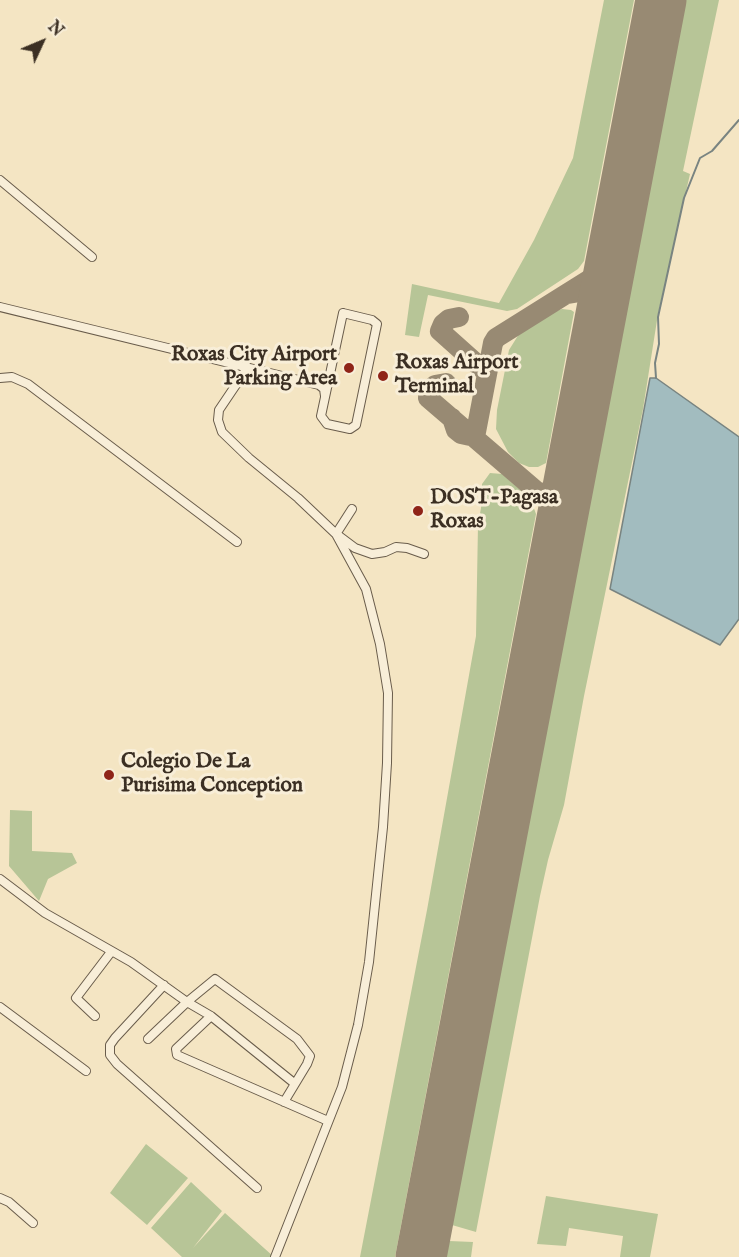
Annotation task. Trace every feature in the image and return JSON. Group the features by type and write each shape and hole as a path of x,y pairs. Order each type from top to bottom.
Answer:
{"street":[{"path":"0,180 92,257"},
{"path":"0,307 319,385 324,389 325,396"},
{"path":"345,313 375,321 361,405 354,428 331,425 323,420 321,416 325,396 341,315 345,313"},
{"path":"248,367 219,410 218,420 222,432 336,534 355,548 372,554 396,547 424,554"},
{"path":"0,378 12,377 28,384 237,542"},
{"path":"319,385 329,377"},
{"path":"336,534 352,509"},
{"path":"275,1257 342,1087 353,1046 369,962 383,827 388,693 380,644 366,589 336,534"},
{"path":"0,879 45,913 131,962 187,1002 211,1016 294,1083"},
{"path":"95,1016 76,998 111,952"},
{"path":"148,1039 215,979 297,1039 310,1056 284,1102"},
{"path":"164,986 115,1038 110,1045 110,1055 117,1064 257,1188"},
{"path":"0,1007 86,1071"},
{"path":"211,1016 176,1049 177,1055 328,1121"},
{"path":"0,1198 9,1202 33,1223"}],"green space":[{"path":"604,0 634,0 584,261 578,269 517,309 507,311 428,295 419,337 405,335 412,284 499,303 534,240 573,158"},
{"path":"685,0 719,0 683,171 690,174 658,314 643,409 564,805 540,896 476,1232 452,1225"},
{"path":"562,309 574,312 546,463 538,467 529,467 519,463 508,452 496,429 497,410 509,350 519,334 530,324 547,314"},
{"path":"490,473 502,474 524,493 532,503 536,514 395,1257 360,1257 427,910 476,636 478,525 482,484"},
{"path":"10,810 32,811 32,851 72,853 77,863 48,879 39,901 9,866"},
{"path":"146,1144 188,1178 147,1225 110,1193"},
{"path":"191,1182 222,1211 193,1248 225,1213 274,1257 182,1257 151,1228"},
{"path":"546,1196 658,1214 650,1257 620,1257 623,1236 569,1228 566,1246 537,1244"},
{"path":"449,1241 473,1242 471,1257 446,1257"}],"water":[{"path":"650,378 656,378 739,437 739,619 720,645 610,589"}],"waterway":[{"path":"656,378 655,363 659,344 658,317 684,198 700,158 712,151 739,120"}],"taxiway":[{"path":"655,0 658,15"},
{"path":"452,418 456,430 461,434 475,437 493,343 496,338 603,271 611,260"},
{"path":"568,294 587,293 597,302 601,314"},
{"path":"459,317 449,319 440,331 487,373"},
{"path":"446,383 435,385 428,398 554,506 560,516 560,528"},
{"path":"536,491 545,494 557,492 569,479"}],"runway":[{"path":"421,1257 661,0"}],"place":[{"name":"Roxas City Airport Parking Area","path":"349,368"},
{"name":"Roxas Airport Terminal","path":"383,376"},
{"name":"DOST-Pagasa Roxas","path":"418,511"},
{"name":"Colegio De La Purisima Conception","path":"109,775"}]}
